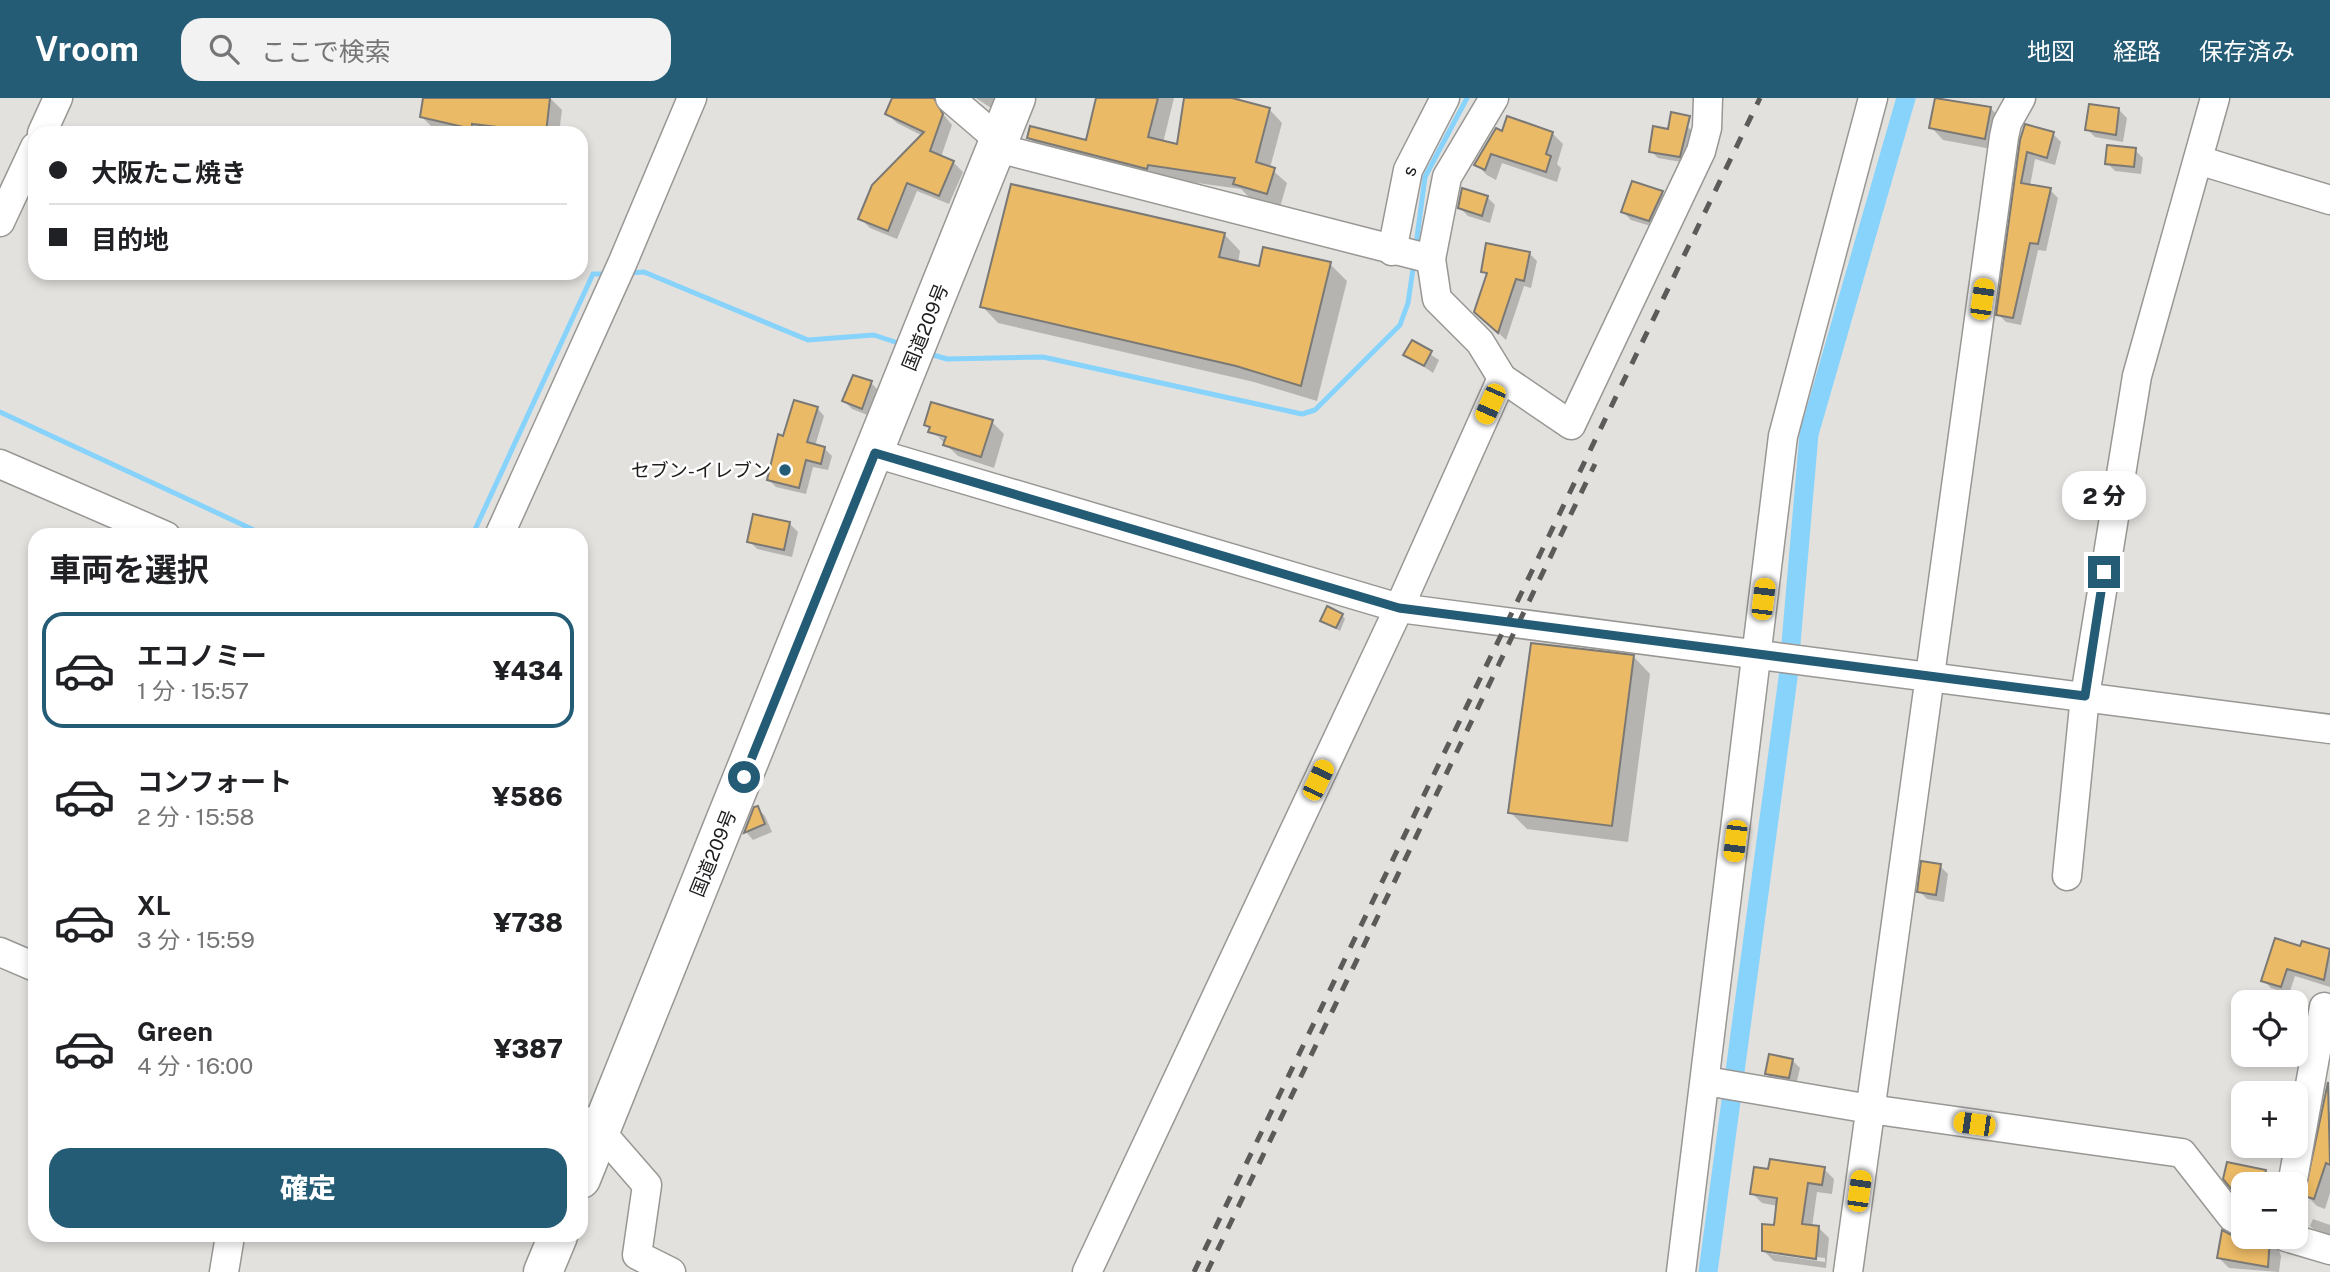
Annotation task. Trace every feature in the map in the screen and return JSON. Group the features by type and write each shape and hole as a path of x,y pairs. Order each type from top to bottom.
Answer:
{"highway":[{"name":"国道209号","path":"591,1125 875,453 1016,98"},
{"path":"543,1272 556,1242"}],"street":[{"path":"45,126 58,98"},
{"path":"503,528 618,272 692,98"},
{"path":"950,98 1013,152 1412,256 1437,299 1480,342 1502,378 1571,425 1702,151 1707,128 1708,98"},
{"name":"s","path":"1412,256 1408,170 1445,98"},
{"path":"1412,256 1447,177 1494,98"},
{"path":"1682,1272 1783,436 1873,98"},
{"path":"1848,1272 2004,137 2007,123 2021,98"},
{"path":"2067,877 2085,696 2137,376 2215,98"},
{"path":"2198,160 2330,200"},
{"path":"0,222 28,162"},
{"path":"1087,1272 1399,608 1502,378"},
{"path":"875,453 1399,608 2330,729"},
{"path":"0,464 148,528"},
{"path":"0,952 28,964"},
{"path":"2294,1172 2325,1007"},
{"path":"1706,1082 1870,1109 2182,1153 2231,1216"},
{"path":"591,1125 647,1185 637,1255 671,1272"},
{"path":"224,1272 229,1242"},
{"path":"2308,1244 2330,1251"}],"building":[{"path":"423,98 550,98 547,126 459,126 420,117"},
{"path":"892,98 934,98 943,114 930,151 954,161 939,196 907,183 888,231 858,219 872,185 924,132 885,114"},
{"path":"1096,98 1158,98 1148,137 1177,144 1184,98 1232,98 1270,108 1256,162 1275,168 1267,194 1233,184 1235,178 1148,165 1147,169 1027,138 1030,126 1086,140"},
{"path":"1935,98 1991,107 1985,139 1929,128"},
{"path":"2089,104 2119,108 2116,135 2085,130"},
{"path":"1671,112 1690,116 1680,157 1649,152 1653,126 1668,129"},
{"path":"1507,116 1553,132 1546,154 1551,156 1546,172 1491,154 1485,170 1474,165 1496,128 1502,131"},
{"path":"2025,124 2054,132 2047,158 2027,152 2021,183 2051,188 2038,244 2030,243 2013,318 1996,315 2020,140"},
{"path":"2107,145 2136,148 2134,167 2105,164"},
{"path":"1632,181 1663,191 1649,221 1621,212"},
{"path":"1011,184 1225,233 1219,257 1259,266 1263,247 1331,262 1301,386 1236,366 980,307"},
{"path":"1462,188 1488,196 1482,216 1458,208"},
{"path":"1486,243 1530,252 1524,281 1516,279 1498,333 1474,312 1487,273 1481,272"},
{"path":"1412,340 1432,351 1424,366 1403,355"},
{"path":"853,375 872,381 862,409 842,401"},
{"path":"794,400 818,407 807,442 825,447 821,464 806,460 799,488 767,480 778,434 783,436"},
{"path":"931,402 993,420 981,457 943,445 946,437 928,432 930,427 924,425"},
{"path":"753,514 790,522 784,550 747,542"},
{"path":"1327,606 1343,614 1336,628 1320,621"},
{"path":"1531,643 1634,655 1612,826 1508,813"},
{"path":"758,806 765,824 744,833 754,807"},
{"path":"1921,861 1941,864 1936,895 1917,892"},
{"path":"2275,938 2300,946 2302,941 2330,949 2324,980 2287,969 2281,987 2261,981"},
{"path":"1769,1054 1793,1059 1789,1078 1765,1074"},
{"path":"2328,1082 2330,1165 2326,1163 2314,1199 2308,1197 2308,1177"},
{"path":"1770,1159 1825,1167 1822,1185 1808,1183 1802,1224 1819,1226 1816,1259 1762,1251 1762,1224 1774,1225 1777,1198 1750,1194 1754,1167 1768,1169"},
{"path":"2227,1162 2266,1170 2231,1172 2231,1189 2223,1179"},
{"path":"2222,1230 2231,1235 2231,1249 2269,1249 2268,1267 2217,1258"}],"waterway":[{"path":"1416,245 1425,177 1467,98"},
{"path":"1708,1272 1788,678 1809,434 1906,98"},
{"path":"930,354 947,359 1043,357 1302,414 1315,410 1400,325 1408,303 1414,262"},
{"path":"628,273 644,272 808,340 874,335 901,344"},
{"path":"476,528 593,274 608,274"},
{"path":"0,412 250,528"}],"railway":[{"path":"1194,1272 1760,98"},
{"path":"1207,1272 1595,464"}],"place":[{"name":"セブン-イレブン","path":"785,470"}],"route":[{"path":"744,777 875,453 1399,608 1520,621 2085,696 2104,572"}]}
